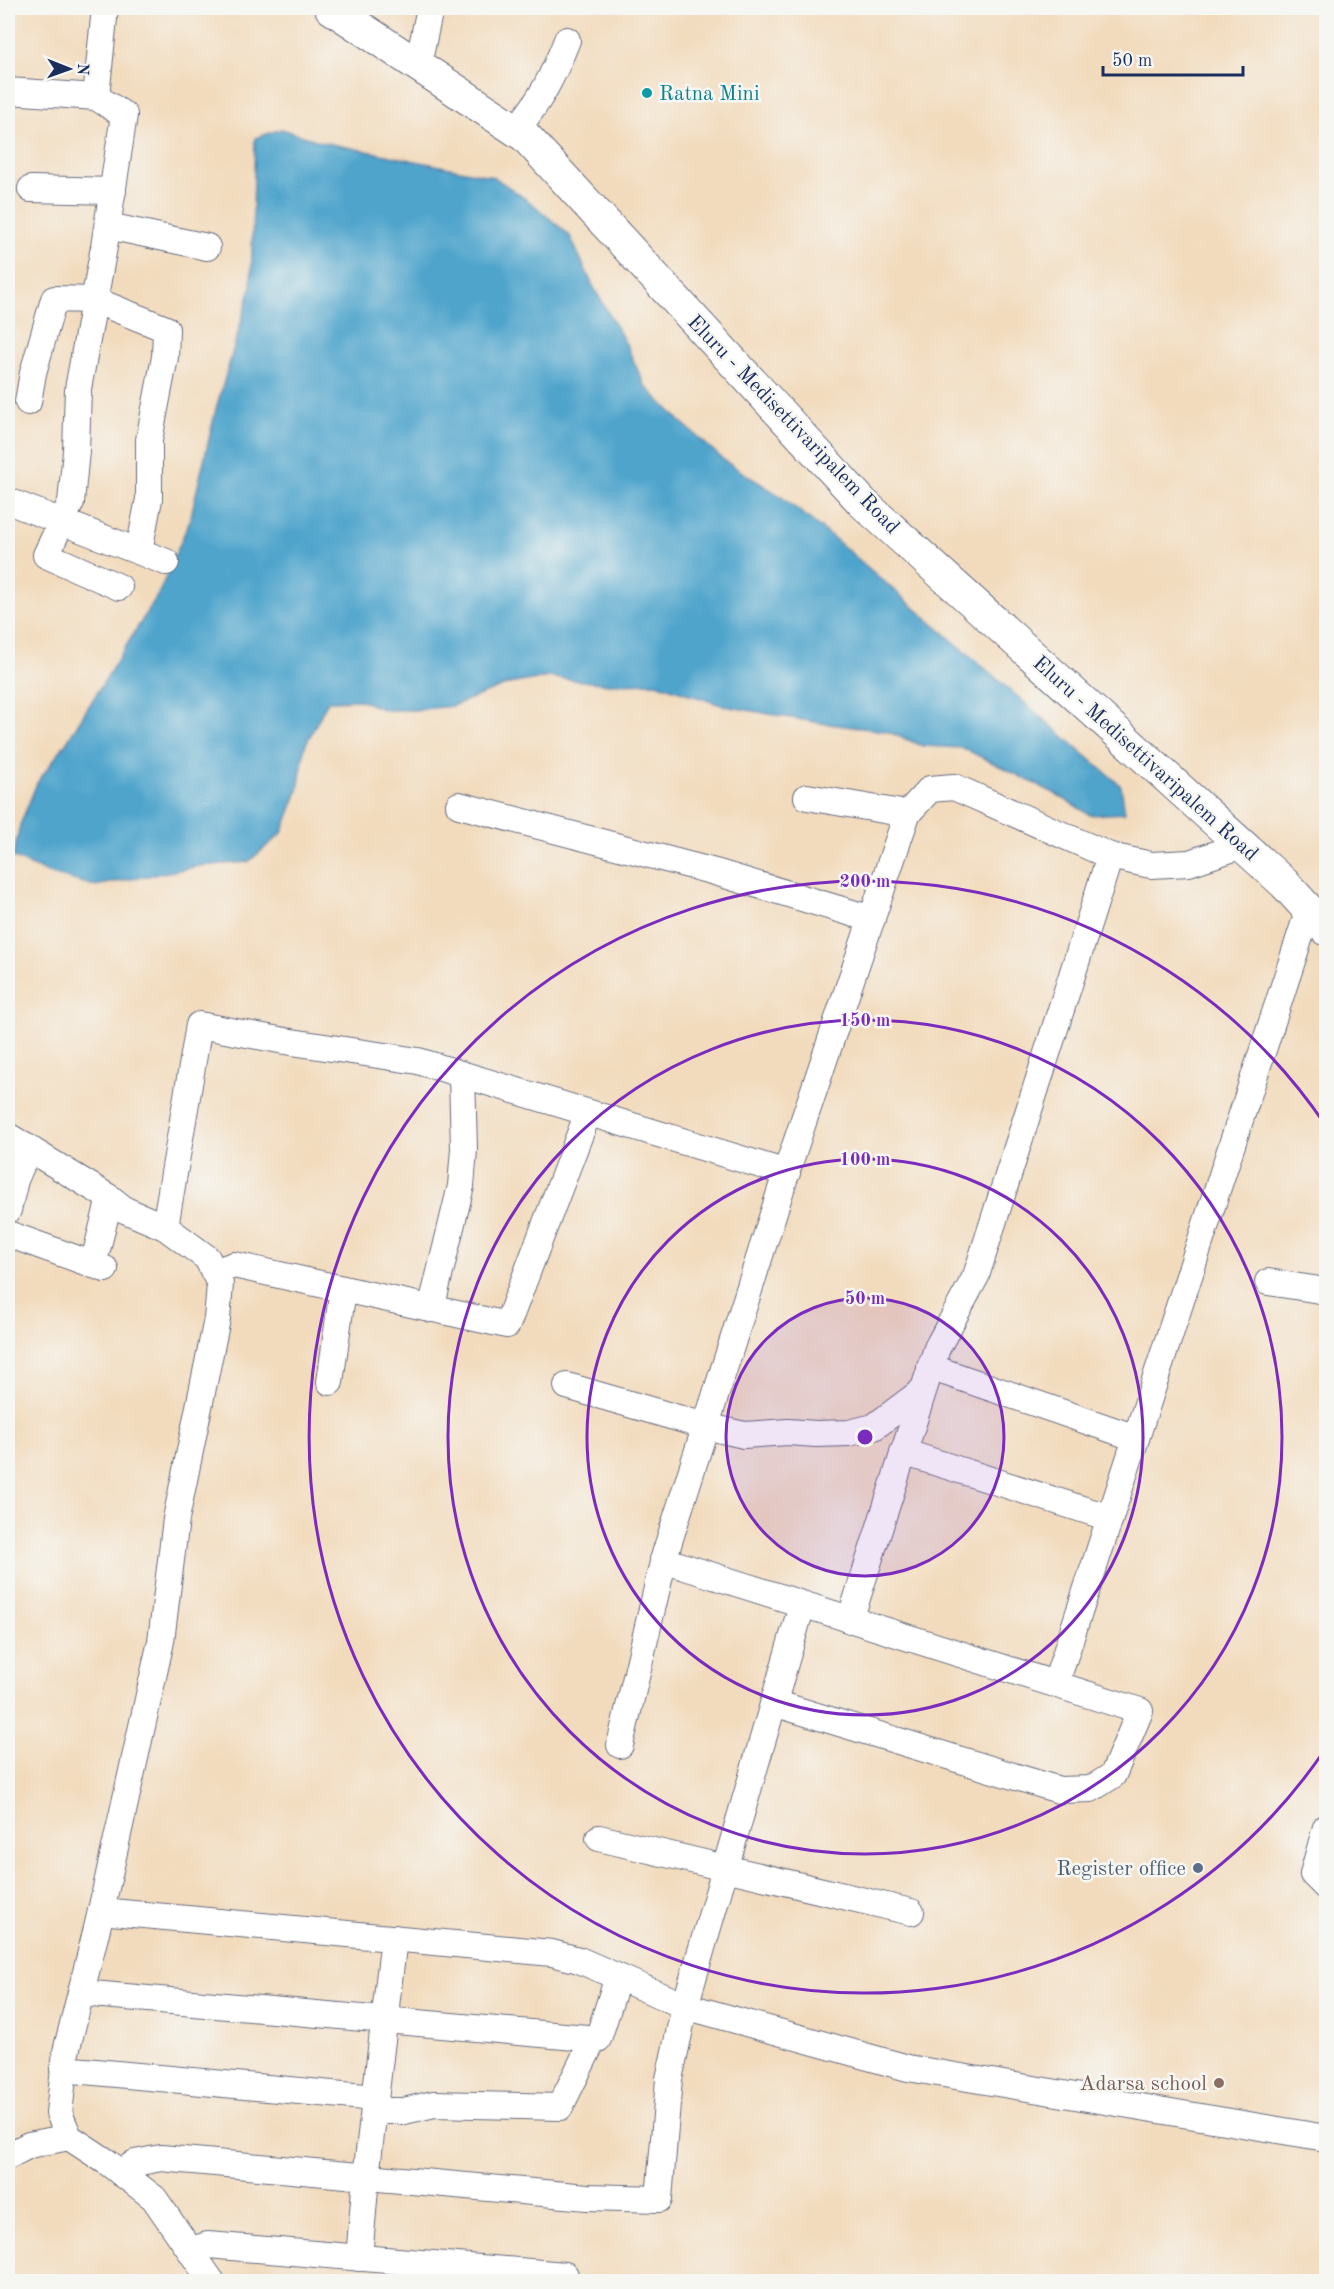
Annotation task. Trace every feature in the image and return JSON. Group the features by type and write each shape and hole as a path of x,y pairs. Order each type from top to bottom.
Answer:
{"main road":[{"name":"Eluru - Medisettivaripalem Road","path":"331,8 525,136 863,503 1320,916"}],"street":[{"path":"96,97 105,8"},
{"path":"418,65 430,8"},
{"path":"516,130 538,104 551,80 567,40"},
{"path":"8,91 96,97 124,115 108,226 78,389 76,451 71,502 46,555 119,587"},
{"path":"31,189 113,190"},
{"path":"108,226 207,247"},
{"path":"28,402 33,373 54,299 94,300 166,329 165,357 149,440 149,500 139,551"},
{"path":"8,501 166,562"},
{"path":"620,1745 663,1560 786,1173 907,814 930,789 954,787 1110,856 1151,865 1189,863 1243,845"},
{"path":"807,797 907,814"},
{"path":"459,805 715,872 872,919"},
{"path":"850,1620 937,1348 976,1276 1110,856"},
{"path":"1056,1683 1136,1438 1320,916"},
{"path":"165,1227 199,1025 285,1041 418,1061 786,1173"},
{"path":"431,1309 461,1186 464,1149 462,1075"},
{"path":"214,1272 234,1265 507,1325 588,1113"},
{"path":"8,1210 15,1180 18,1142 111,1198 125,1210 165,1227 207,1258 220,1284 217,1319 176,1519 161,1641 63,2069 59,2113 69,2137 154,2198 212,2282"},
{"path":"8,1234 99,1267 111,1198"},
{"path":"1268,1282 1326,1291"},
{"path":"330,1382 343,1289"},
{"path":"567,1386 744,1435 788,1432 816,1434 849,1433 874,1427 926,1379"},
{"path":"926,1379 1136,1438"},
{"path":"903,1452 1110,1518"},
{"path":"663,1560 1140,1711 1113,1775 1091,1790 1059,1790 774,1703"},
{"path":"121,2173 135,2163 161,2158 587,2197 659,2199 669,2079 685,2006 802,1605"},
{"path":"1326,1827 1313,1874 1326,1887"},
{"path":"599,1838 911,1912"},
{"path":"101,1911 552,1953 579,1960 685,2006 908,2068 1326,2138"},
{"path":"359,2258 366,2177 394,1938"},
{"path":"81,1993 598,2039 618,1977"},
{"path":"63,2069 374,2104 404,2111 434,2104 560,2107 594,2038"},
{"path":"8,2156 29,2145 69,2137"},
{"path":"191,2250 208,2245 565,2275"}],"water":[{"path":"281,129 322,142 494,177 534,205 570,236 645,386 726,462 779,495 836,540 1121,786 1125,813 1090,815 1058,795 963,748 923,746 886,731 820,723 724,706 656,683 609,684 548,677 509,684 452,706 385,710 360,700 328,701 305,746 298,791 282,833 248,862 199,866 95,886 48,873 13,857 20,825 37,783 66,743 159,593 190,520 216,409 251,288 255,138"}],"place":[{"name":"Ratna Mini","path":"647,93"},
{"name":"Register office","path":"1198,1868"},
{"name":"Adarsa school","path":"1219,2083"}]}
